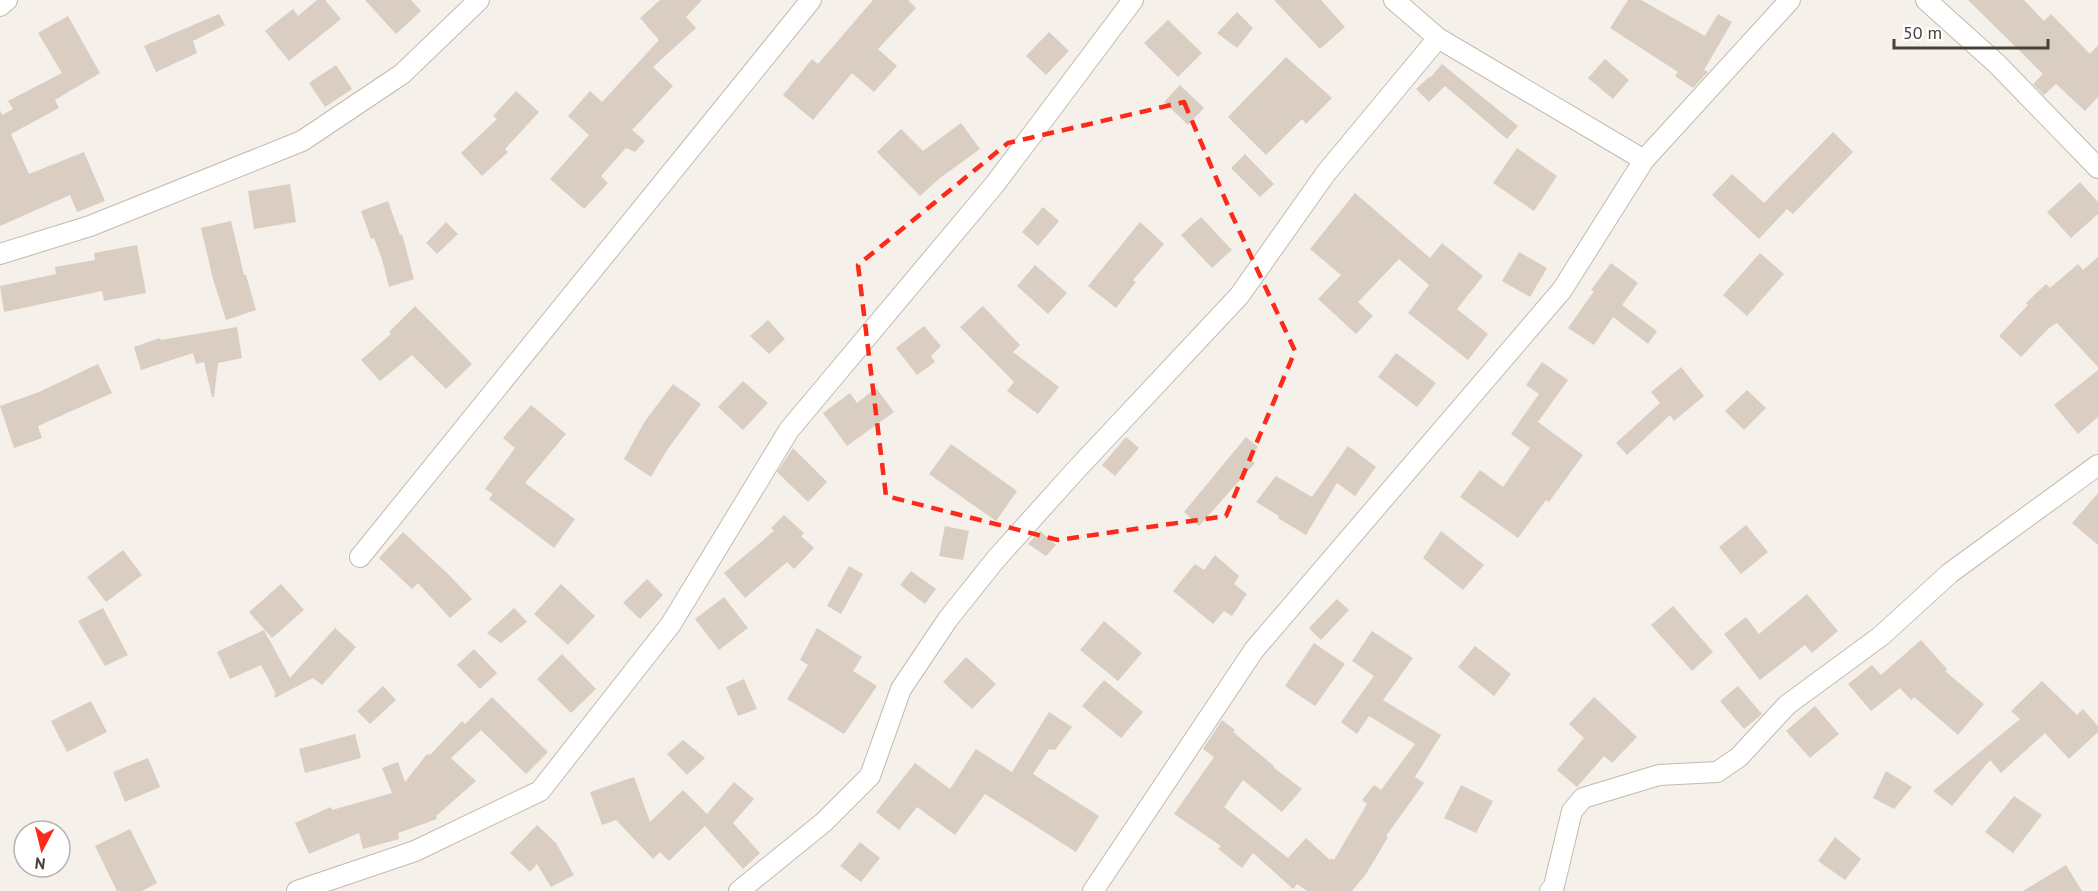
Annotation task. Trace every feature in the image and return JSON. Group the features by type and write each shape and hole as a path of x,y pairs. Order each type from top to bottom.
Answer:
{"street":[{"path":"0,6 7,0"},
{"path":"0,254 90,226 302,141 402,74 480,0"},
{"path":"360,557 811,0"},
{"path":"297,891 415,851 540,791 671,624 789,430 995,184 1133,0"},
{"path":"1394,0 1438,38 1644,160"},
{"path":"1093,891 1254,650 1562,290 1644,160 1790,0"},
{"path":"1926,0 1997,64 2098,168"},
{"path":"739,891 824,822 870,776 901,689 948,619 1038,513 1239,296 1326,173 1438,38"},
{"path":"1550,891 1554,886 1572,811 1583,798 1659,775 1717,772 1739,758 1787,705 1881,636 1950,573 2098,465"}],"highlighted area":[{"path":"1184,102 1231,213 1295,351 1226,516 1058,540 886,496 858,265 1008,143"}],"building":[{"path":"317,0 325,0 341,19 289,61 265,31 293,9 298,16"},
{"path":"365,0 411,0 421,11 396,34"},
{"path":"660,0 702,0 686,17 696,28 653,67 673,86 632,130 645,141 635,152 626,148 601,176 608,183 584,209 550,179 589,135 568,116 590,91 602,102 659,40 640,18"},
{"path":"873,0 908,0 916,8 878,49 897,66 874,92 852,73 813,120 783,95 812,59 818,64"},
{"path":"1274,0 1321,0 1345,27 1320,49"},
{"path":"1628,0 1641,0 1705,36 1718,14 1732,22 1704,70 1708,72 1693,88 1675,76 1678,72 1610,28"},
{"path":"1968,0 2024,0 2044,21 2051,14 2090,54 2098,45 2098,97 2085,111 2056,84 2044,95 2033,84 2043,74"},
{"path":"1237,12 1253,28 1237,48 1217,33"},
{"path":"219,14 225,25 193,41 197,53 156,72 144,46"},
{"path":"68,16 100,73 55,100 59,108 11,134 29,174 84,152 105,201 77,212 70,195 0,226 0,110 2,115 13,109 8,101 62,73 38,33"},
{"path":"1168,20 1202,53 1178,77 1144,43"},
{"path":"1049,32 1069,51 1046,75 1026,56"},
{"path":"1286,57 1332,98 1306,124 1302,119 1266,155 1228,117"},
{"path":"1605,59 1629,80 1613,99 1588,78"},
{"path":"1442,64 1518,126 1507,139 1445,86 1429,102 1416,89"},
{"path":"336,65 352,89 325,107 309,83"},
{"path":"1180,85 1204,108 1188,125 1164,102"},
{"path":"516,91 539,112 505,149 508,152 482,176 461,153 497,119 493,116"},
{"path":"961,123 980,149 940,178 920,196 877,152 901,129 923,151"},
{"path":"1833,132 1853,152 1793,214 1787,209 1759,239 1712,195 1732,174 1764,203"},
{"path":"1517,148 1557,176 1534,211 1493,183"},
{"path":"1245,154 1274,184 1260,197 1231,168"},
{"path":"2080,182 2098,202 2098,214 2071,238 2047,212"},
{"path":"290,184 296,222 254,229 248,191"},
{"path":"1355,193 1430,258 1442,243 1483,276 1457,309 1488,334 1468,360 1408,313 1429,285 1399,259 1358,302 1373,316 1356,334 1318,299 1341,275 1310,249"},
{"path":"388,201 400,235 402,234 414,279 389,287 382,259 374,238 371,239 361,211"},
{"path":"1043,207 1059,221 1038,246 1022,232"},
{"path":"1201,217 1232,250 1212,268 1181,235"},
{"path":"231,221 244,275 246,275 256,310 226,320 201,228"},
{"path":"446,222 458,234 437,254 426,243"},
{"path":"1140,222 1164,244 1133,280 1136,282 1116,308 1088,286"},
{"path":"137,245 146,293 104,301 102,291 4,312 0,286 56,274 55,267 95,260 94,253"},
{"path":"1519,252 1547,268 1530,297 1502,281"},
{"path":"1760,253 1784,274 1747,316 1723,295"},
{"path":"2098,257 2098,367 2057,323 2049,328 2021,357 1999,336 2028,305 2026,303 2046,284 2050,288 2078,264 2083,270"},
{"path":"1611,263 1638,283 1622,305 1657,331 1648,344 1613,317 1594,345 1568,328"},
{"path":"1035,265 1067,293 1048,314 1017,286"},
{"path":"415,306 472,364 446,389 412,355 380,381 361,360 391,334 389,332"},
{"path":"983,306 1020,345 1013,352 1059,387 1038,414 1007,391 1014,382 960,327"},
{"path":"768,320 785,339 769,354 750,336"},
{"path":"924,326 941,346 931,356 935,362 917,375 896,348"},
{"path":"237,327 242,358 218,363 214,397 212,397 204,362 196,364 193,353 141,370 134,347 160,338 161,340"},
{"path":"1396,353 1436,383 1417,407 1378,377"},
{"path":"1542,362 1568,380 1538,422 1583,455 1549,502 1546,500 1518,538 1460,497 1480,470 1503,487 1530,448 1511,434 1539,394 1526,385"},
{"path":"98,364 112,393 38,426 42,438 14,448 0,406 39,392"},
{"path":"1681,367 1704,396 1674,421 1670,415 1627,455 1616,443 1660,403 1651,392"},
{"path":"2098,370 2098,417 2078,434 2054,405"},
{"path":"743,381 768,403 743,430 718,407"},
{"path":"673,384 701,404 667,450 651,477 624,459 645,421"},
{"path":"876,388 894,412 847,446 823,413 850,393 857,403"},
{"path":"1747,390 1766,408 1744,430 1725,411"},
{"path":"531,405 566,434 525,483 575,519 554,548 489,499 493,494 485,489 515,448 503,438"},
{"path":"1126,437 1139,448 1115,476 1102,465"},
{"path":"1246,437 1258,447 1249,459 1255,463 1199,526 1184,512"},
{"path":"951,444 1017,491 996,521 929,474"},
{"path":"1348,446 1376,467 1355,496 1337,483 1306,535 1256,502 1276,476 1312,497"},
{"path":"793,448 827,482 808,502 777,472"},
{"path":"2098,493 2098,545 2072,523"},
{"path":"784,515 804,533 801,536 814,548 794,569 787,562 745,598 724,573 774,531 771,528"},
{"path":"1746,525 1768,552 1741,574 1719,547"},
{"path":"945,526 969,531 963,560 939,556"},
{"path":"1040,531 1056,545 1046,556 1028,544"},
{"path":"1441,531 1484,565 1463,590 1423,558"},
{"path":"403,532 472,599 450,618 418,583 412,589 379,558"},
{"path":"123,550 142,575 106,602 87,577"},
{"path":"1215,555 1239,576 1234,584 1247,594 1232,616 1224,611 1213,624 1173,591 1195,564 1204,570"},
{"path":"849,566 863,574 841,614 827,606"},
{"path":"911,571 936,589 925,604 900,585"},
{"path":"647,579 663,595 640,619 623,603"},
{"path":"281,584 304,610 272,638 249,612"},
{"path":"561,584 595,616 568,645 534,614"},
{"path":"1807,594 1838,631 1812,653 1805,645 1760,680 1724,634 1746,617 1759,634"},
{"path":"724,597 748,628 719,650 695,619"},
{"path":"1337,599 1349,610 1321,640 1309,628"},
{"path":"1673,606 1713,652 1692,671 1651,625"},
{"path":"103,608 128,655 105,666 78,621"},
{"path":"514,608 527,622 501,643 487,633"},
{"path":"1104,621 1142,653 1118,681 1080,650"},
{"path":"335,628 356,647 322,685 313,678 275,698 276,694 261,665 230,679 217,652 264,630 290,678"},
{"path":"817,628 862,657 853,671 877,686 844,734 787,699 808,665 800,660"},
{"path":"1372,631 1413,658 1383,700 1441,735 1415,777 1424,783 1386,836 1388,837 1366,874 1352,891 1307,891 1297,884 1293,889 1253,853 1242,868 1218,849 1221,846 1174,814 1214,757 1203,749 1222,720 1273,767 1302,789 1282,812 1243,780 1224,807 1288,858 1306,838 1330,860 1331,858 1334,860 1367,804 1362,800 1374,785 1381,790 1415,744 1369,716 1357,734 1341,722 1374,676 1352,661"},
{"path":"1921,640 1947,669 1945,671 1984,704 1958,735 1914,697 1911,700 1900,688 1871,711 1848,684 1872,665 1881,675"},
{"path":"1314,643 1345,664 1315,706 1285,686"},
{"path":"1475,646 1511,674 1494,696 1458,667"},
{"path":"474,649 497,673 480,689 457,665"},
{"path":"562,654 596,689 571,713 537,679"},
{"path":"966,657 996,684 972,709 943,682"},
{"path":"744,679 757,709 738,716 726,687"},
{"path":"1104,680 1143,712 1121,738 1082,706"},
{"path":"2042,681 2077,715 2083,709 2098,726 2098,732 2069,759 2045,733 2001,773 1990,760 1952,806 1933,791 2020,719 2011,711"},
{"path":"383,686 396,700 370,724 357,711"},
{"path":"1738,686 1762,714 1744,729 1720,701"},
{"path":"492,697 548,752 526,774 481,730 451,758 476,781 436,816 437,819 398,833 399,839 363,849 359,833 309,854 295,823 331,807 332,810 392,793 382,768 398,762 405,782 427,754 430,755 462,721 465,724"},
{"path":"1594,697 1637,737 1612,763 1604,756 1577,787 1557,770 1584,738 1569,724"},
{"path":"91,701 107,732 67,752 51,721"},
{"path":"1815,706 1839,734 1810,758 1786,731"},
{"path":"1049,712 1072,727 1055,750 1049,749 1033,774 1099,816 1076,852 985,794 955,835 917,807 899,830 876,812 915,763 950,789 976,749 1012,772"},
{"path":"355,734 361,758 305,773 299,749"},
{"path":"683,740 705,758 687,775 667,754"},
{"path":"148,758 160,787 125,802 113,772"},
{"path":"1886,771 1912,787 1894,809 1873,798"},
{"path":"634,777 650,822 683,790 707,814 734,782 754,799 733,823 760,853 743,869 705,826 669,861 660,852 653,859 616,820 602,825 590,792"},
{"path":"1461,785 1493,801 1476,833 1444,818"},
{"path":"2014,796 2042,815 2013,853 1985,832"},
{"path":"537,825 556,843 574,875 551,887 537,864 530,872 510,853"},
{"path":"130,829 157,883 142,891 117,891 95,846"},
{"path":"1835,837 1861,859 1845,880 1818,861"},
{"path":"860,842 880,858 861,882 840,866"},
{"path":"2066,865 2082,891 2023,891"}]}
